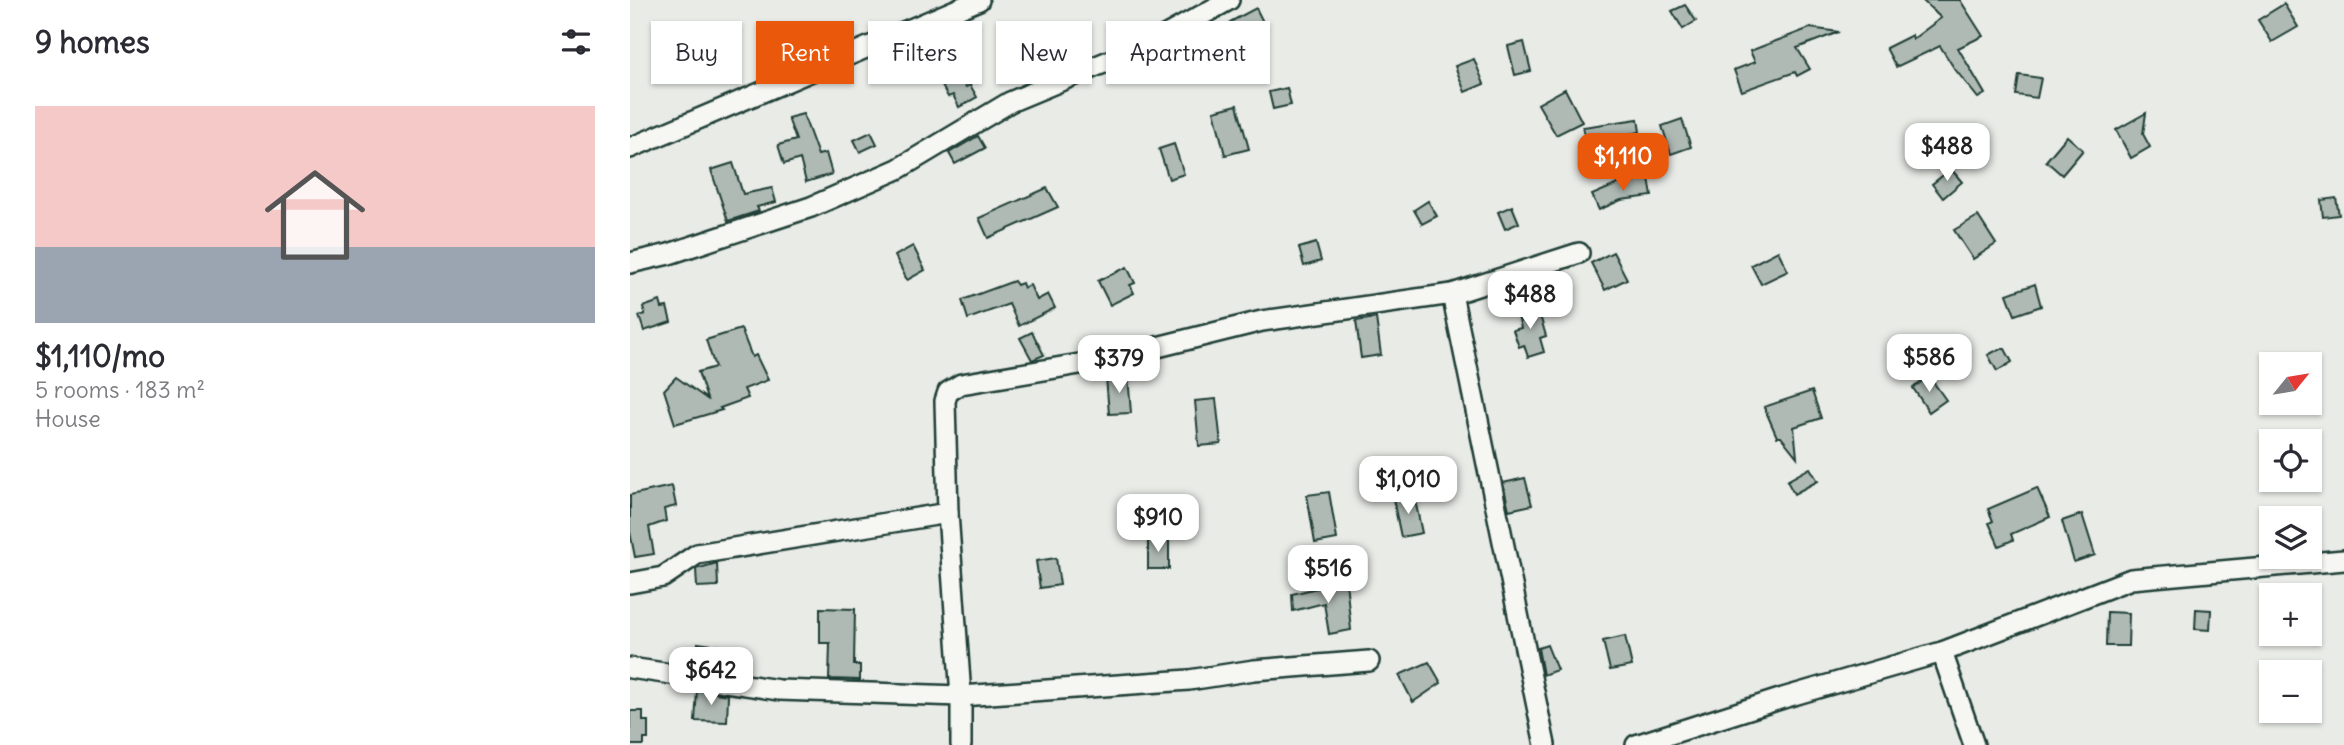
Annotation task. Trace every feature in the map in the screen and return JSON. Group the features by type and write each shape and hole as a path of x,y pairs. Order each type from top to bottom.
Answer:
{"street":[{"path":"630,148 979,0"},
{"path":"630,263 668,254 824,202 898,169 1010,102 1152,43 1229,0"},
{"path":"961,745 961,696 948,513 945,401 948,392 961,384 1109,359 1262,321 1452,294 1579,253"},
{"path":"1452,294 1545,745"},
{"path":"630,583 663,577 697,554 948,513"},
{"path":"1636,745 1783,698 1942,652 2131,579 2344,560"},
{"path":"1942,652 1975,745"},
{"path":"630,668 779,690 961,696 1189,680 1254,670 1369,661"}],"building":[{"path":"1922,0 1960,0 1983,36 1958,48 1985,94 1978,98 1940,46 1896,67 1886,48 1912,35 1913,39 1941,18"},
{"path":"2284,4 2298,27 2272,42 2258,20"},
{"path":"1685,5 1696,21 1683,29 1672,11"},
{"path":"1256,8 1262,21 1232,21"},
{"path":"1810,28 1839,32 1797,48 1810,69 1797,76 1795,72 1742,91 1734,70 1755,62 1750,51"},
{"path":"1524,42 1531,71 1515,75 1508,46"},
{"path":"1474,59 1484,84 1465,92 1455,66"},
{"path":"2019,75 2041,78 2037,98 2016,95"},
{"path":"970,85 977,97 959,107 953,95 948,97 942,86"},
{"path":"1287,88 1291,105 1273,109 1269,92"},
{"path":"1565,89 1582,122 1556,135 1538,104"},
{"path":"1237,105 1249,149 1225,155 1214,111"},
{"path":"2146,113 2143,134 2150,147 2131,158 2116,130"},
{"path":"803,114 818,155 826,153 832,174 806,182 800,159 784,164 778,145 796,140 788,118"},
{"path":"1638,119 1640,132 1586,141 1583,127"},
{"path":"1682,119 1691,147 1671,154 1662,126"},
{"path":"871,132 877,144 860,152 854,140"},
{"path":"978,136 985,148 955,164 949,153"},
{"path":"2067,136 2083,150 2062,175 2046,161"},
{"path":"1174,144 1184,174 1169,179 1159,149"},
{"path":"733,163 743,194 772,188 776,202 757,207 759,211 728,221 711,170"},
{"path":"1951,169 1962,182 1943,198 1932,184"},
{"path":"1649,178 1652,196 1621,200 1599,210 1592,195 1620,183"},
{"path":"1047,188 1058,207 988,238 979,218"},
{"path":"2336,198 2339,215 2323,217 2321,200"},
{"path":"1428,201 1437,216 1422,224 1414,210"},
{"path":"1512,206 1519,223 1505,229 1498,212"},
{"path":"1978,216 1996,244 1973,259 1954,230"},
{"path":"1316,243 1321,261 1304,266 1299,248"},
{"path":"913,246 925,270 907,280 895,256"},
{"path":"1778,251 1788,271 1761,284 1751,265"},
{"path":"1613,252 1627,279 1605,290 1591,263"},
{"path":"1127,267 1135,283 1130,285 1134,293 1110,305 1098,281"},
{"path":"1014,281 1017,285 1022,283 1024,288 1030,285 1037,300 1048,294 1055,308 1019,326 1009,304 968,319 962,300"},
{"path":"2035,284 2041,306 2015,315 2007,294"},
{"path":"660,301 662,308 667,307 671,322 644,331 639,316 645,314 643,307"},
{"path":"1537,305 1546,336 1540,338 1544,352 1528,357 1524,345 1519,347 1513,330 1521,328 1517,312"},
{"path":"1376,318 1381,355 1361,358 1356,321"},
{"path":"741,329 752,357 756,355 768,380 744,389 748,398 720,408 722,410 675,424 664,390 676,377 707,399 698,372 715,367 706,340"},
{"path":"1032,332 1044,355 1032,360 1020,338"},
{"path":"2005,349 2012,362 1997,371 1988,355"},
{"path":"1128,375 1131,413 1109,414 1106,377"},
{"path":"1929,376 1946,400 1929,412 1913,388"},
{"path":"1812,391 1821,418 1794,427 1797,457 1781,437 1777,437 1764,407"},
{"path":"1216,399 1221,444 1199,446 1195,401"},
{"path":"1810,468 1818,481 1794,494 1787,481"},
{"path":"1525,478 1532,505 1509,510 1503,483"},
{"path":"672,486 676,506 664,509 666,521 649,527 654,554 635,557 630,532 630,495"},
{"path":"2037,488 2050,517 2011,534 2013,540 1999,546 1989,523 1993,521 1988,509"},
{"path":"1329,492 1337,539 1315,543 1307,495"},
{"path":"1414,495 1422,533 1401,537 1393,499"},
{"path":"2082,514 2095,555 2074,562 2062,521"},
{"path":"1148,538 1169,538 1169,569 1148,569"},
{"path":"1056,558 1060,585 1040,588 1036,561"},
{"path":"717,563 718,586 697,587 696,569"},
{"path":"1346,581 1351,630 1329,634 1324,603 1293,611 1292,594"},
{"path":"820,608 855,609 854,665 860,665 860,680 829,679 830,643 820,643"},
{"path":"2196,609 2211,610 2210,630 2195,629"},
{"path":"2107,612 2129,613 2128,646 2106,646"},
{"path":"1625,636 1632,666 1610,670 1603,641"},
{"path":"698,643 720,646 717,668 695,665"},
{"path":"1547,645 1557,670 1543,675 1538,648"},
{"path":"1429,662 1441,683 1413,702 1399,675"},
{"path":"697,690 728,695 727,722 695,721"},
{"path":"630,711 643,711 643,721 648,721 648,739 644,739 644,745 630,745"}]}
